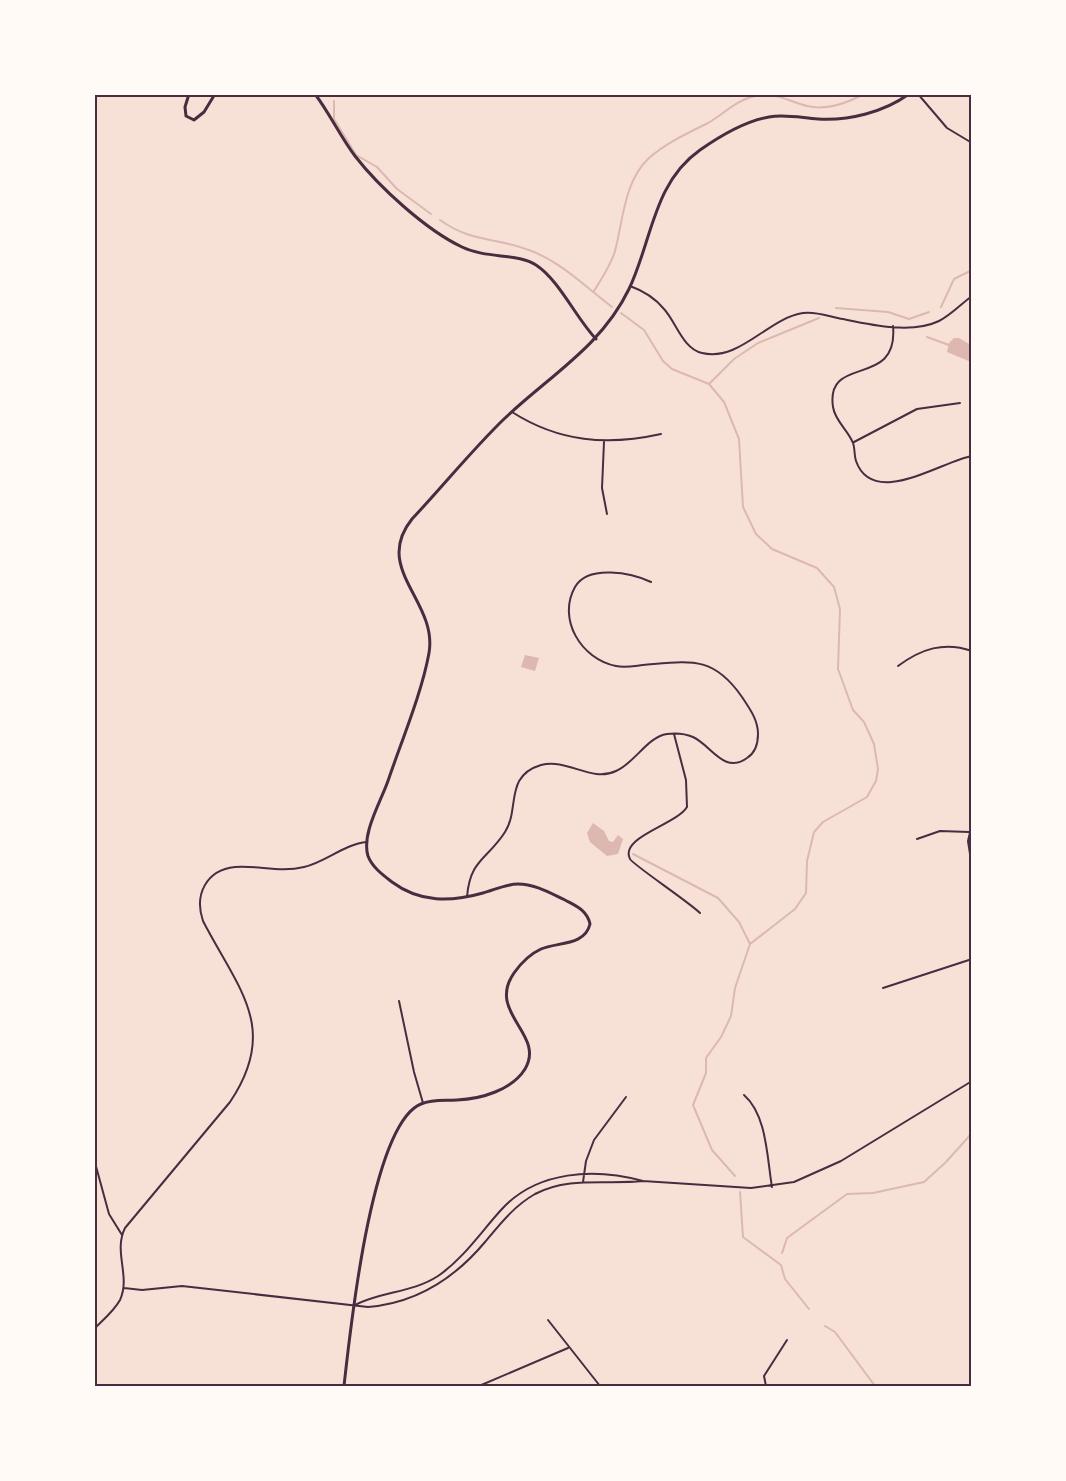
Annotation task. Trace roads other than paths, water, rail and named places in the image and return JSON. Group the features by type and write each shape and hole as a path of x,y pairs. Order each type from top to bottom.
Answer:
{"street":[{"path":"189,94 185,110 186,116 194,120 204,112 215,94"},
{"path":"315,94 359,161 407,208 446,238 472,252 522,259 537,265 547,274 596,339"},
{"path":"344,1386 355,1305 381,1170 400,1123 411,1110 423,1103 485,1095 508,1085 523,1072 529,1061 529,1047 506,1002 508,983 531,955 546,947 578,939 589,929 588,919 583,910 537,887 515,885 467,897 439,900 406,891 375,868 368,856 367,842 430,646 425,615 402,569 398,548 401,535 412,519 512,412 566,368 596,339 630,286 666,187 683,165 700,150 742,126 768,117 844,118 882,109 909,94"},
{"path":"918,94 947,128 972,143"},
{"path":"630,286 655,300 671,317 690,347 700,353 716,354 734,348 786,319 802,314 819,314 913,327 932,324 946,317 972,296"},
{"path":"893,326 893,350 885,360 849,373 835,390 832,406 838,421 853,443 856,461 863,472 883,482 915,476 972,456"},
{"path":"853,443 917,409 960,403"},
{"path":"512,412 544,429 579,439 604,442 632,440 661,434"},
{"path":"604,442 602,488 607,514"},
{"path":"467,897 473,871 510,823 513,796 526,773 549,764 608,774 625,767 659,736 674,734 692,736 718,758 731,762 743,760 753,753 758,733 755,719 717,668 691,662 624,667 606,663 592,654 573,634 568,620 571,595 584,577 606,574 635,577 651,582"},
{"path":"898,666 934,647 953,646 972,651"},
{"path":"674,734 686,780 687,807 673,821 639,837 628,853 632,863 679,894 700,912"},
{"path":"972,824 968,849 972,867"},
{"path":"917,839 940,831 969,832"},
{"path":"94,1329 116,1306 124,1288 120,1251 122,1234 230,1102 242,1082 251,1059 255,1038 251,1014 203,921 199,906 204,885 213,876 227,868 297,869 320,862 352,844 367,842"},
{"path":"883,988 972,959"},
{"path":"399,1001 423,1103"},
{"path":"124,1288 142,1290 174,1285 374,1307 408,1299 435,1288 461,1269 524,1201 549,1188 583,1182 643,1181 739,1187 772,1187 794,1182 825,1170 972,1081"},
{"path":"744,1095 752,1103 759,1117 772,1187"},
{"path":"583,1182 594,1140 626,1097"},
{"path":"94,1160 109,1214 122,1234"},
{"path":"355,1305 372,1298 417,1287 437,1276 460,1257 504,1207 523,1192 554,1178 584,1174 623,1176 643,1181"},
{"path":"548,1320 600,1386"},
{"path":"766,1386 764,1376 787,1340"},
{"path":"479,1386 568,1348"}],"waterway":[{"path":"594,291 613,256 629,190 634,178 649,158 748,98 769,95 822,108 844,103 864,94"},
{"path":"334,101 334,119 356,155 377,167 397,189 431,214"},
{"path":"440,220 471,236 523,248 548,259 612,307"},
{"path":"941,307 954,279 972,270"},
{"path":"836,308 888,312 909,319 929,312"},
{"path":"621,313 644,330 663,361 672,369 709,384 724,402 739,439 743,507 756,534 772,549 817,568 834,587 840,609 838,669 853,710 864,722 874,744 878,769 876,781 867,797 823,822 814,832 807,861 806,893 795,909 750,944 735,988 731,1016 721,1037 706,1058 706,1073 693,1105 712,1150 735,1176"},
{"path":"709,384 734,359 758,343 819,318"},
{"path":"927,337 949,345"},
{"path":"633,854 718,898 739,922 750,944"},
{"path":"782,1253 787,1238 847,1194 873,1193 924,1182 972,1133"},
{"path":"740,1192 743,1237 781,1265 785,1279 809,1309"},
{"path":"825,1326 835,1332 875,1386"}]}
